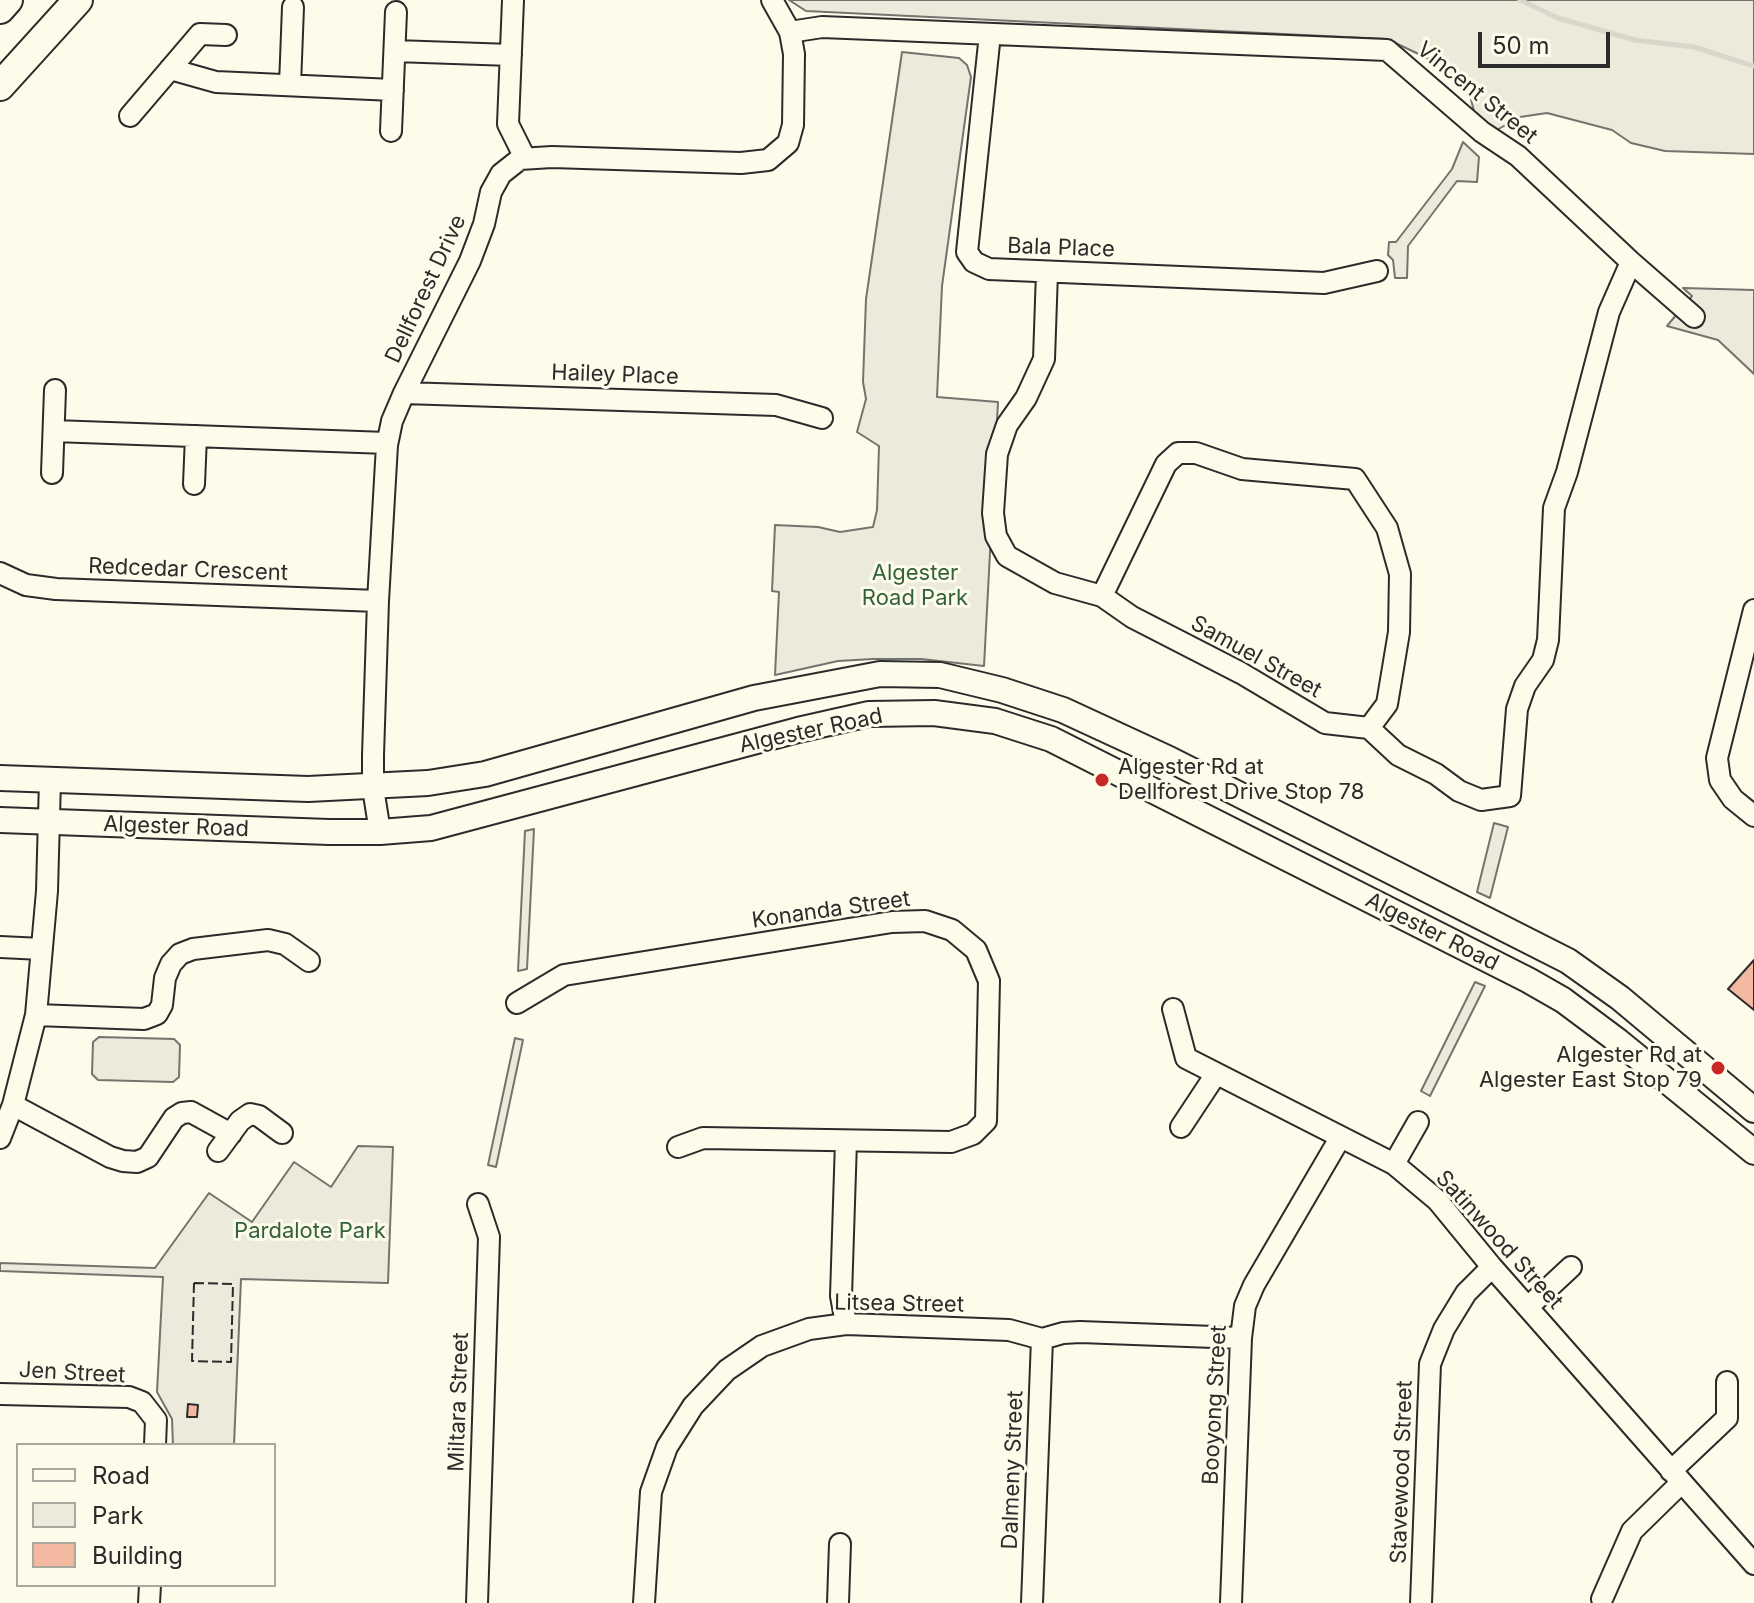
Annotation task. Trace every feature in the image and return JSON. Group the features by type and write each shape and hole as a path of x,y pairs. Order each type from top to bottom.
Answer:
{"highway":[{"path":"0,9 8,0"},
{"path":"0,86 78,0"}],"main road":[{"name":"Algester Road","path":"0,778 308,789 428,783 485,774 754,698 880,674 951,678 1002,690 1063,710 1169,759 1568,961 1620,998 1754,1110"},
{"name":"Algester Road","path":"0,820 380,832 431,828 869,714 934,713 995,721 1051,739 1528,980 1563,1000 1618,1041 1754,1152"}],"street":[{"path":"513,0 508,124 525,158 741,163 768,160 788,143 793,125 794,54 790,32 772,0"},
{"path":"290,85 293,7"},
{"path":"391,131 396,12"},
{"name":"Vincent Street","path":"790,32 822,27 1387,50 1482,132 1518,156 1694,317"},
{"path":"130,116 200,34 226,35"},
{"name":"Bala Place","path":"990,34 967,252 974,262 989,269 1324,283 1377,271"},
{"path":"395,51 511,55"},
{"path":"170,69 216,82 393,90"},
{"name":"Dellforest Drive","path":"380,832 373,788 378,601 387,443 404,393 470,261 484,224 491,192 501,174 525,158"},
{"path":"1102,596 1166,464 1178,453 1196,453 1242,469 1355,479 1387,528 1400,574 1399,632 1387,704 1369,728 1398,755 1436,774 1459,791 1481,800 1510,796 1517,709 1525,686 1543,660 1548,640 1554,508 1567,472 1609,312 1631,262"},
{"name":"Samuel Street","path":"1047,272 1044,359 1026,398 1007,425 997,454 993,513 996,536 1007,556 1055,583 1102,596 1132,617 1241,673 1325,723 1369,728"},
{"path":"52,473 55,390"},
{"name":"Hailey Place","path":"404,393 776,405 822,418"},
{"path":"54,431 387,443"},
{"path":"194,484 196,436"},
{"name":"Redcedar Crescent","path":"0,573 26,585 56,589 378,601"},
{"path":"1754,610 1717,758 1720,780 1733,799 1754,816"},
{"path":"0,1138 13,1105 36,1015 50,780"},
{"name":"Konanda Street","path":"517,1003 564,975 892,922 925,921 952,930 976,950 989,981 986,1121 973,1134 951,1142 846,1141"},
{"path":"36,1015 144,1019 157,1014 171,964 180,954 193,949 268,940 285,944 309,961"},
{"path":"0,947 42,949"},
{"name":"Satinwood Street","path":"1173,1009 1186,1058 1394,1164 1437,1200 1492,1267 1754,1564"},
{"path":"1181,1127 1216,1074"},
{"path":"13,1105 123,1161 137,1162 148,1157 174,1118 182,1113 191,1112 231,1134"},
{"path":"218,1151 240,1121 250,1114 259,1116 282,1133"},
{"path":"1394,1164 1418,1122"},
{"path":"678,1147 703,1138 846,1141 841,1296 846,1324"},
{"name":"Booyong Street","path":"1231,1603 1241,1338 1245,1306 1254,1285 1340,1138"},
{"name":"Miltara Street","path":"477,1603 489,1237 478,1204"},
{"name":"Stavewood Street","path":"1421,1603 1430,1364 1444,1329 1466,1293 1492,1267"},
{"path":"1528,1307 1571,1267"},
{"name":"Litsea Street","path":"644,1603 651,1492 667,1447 693,1406 727,1370 762,1346 809,1329 846,1324 1009,1330 1042,1339 1072,1332 1241,1338"},
{"name":"Dalmeny Street","path":"1032,1603 1042,1339"},
{"path":"1602,1599 1632,1531 1727,1418 1727,1382"},
{"name":"Jen Street","path":"0,1394 129,1397 142,1402 156,1420 155,1443"},
{"path":"838,1603 840,1544"}],"green space":[{"path":"789,0 1754,0 1754,154 1665,151 1631,143 1612,130 1547,113 1520,117 1495,131 1474,111 1470,96 1427,58 1387,39 806,11"},
{"name":"Algester Road Park","path":"902,52 959,58 967,65 971,77 942,286 937,397 998,402 984,666 921,659 873,659 838,661 775,675 779,592 772,591 775,525 818,527 840,532 873,527 877,510 879,446 857,432 866,399 863,382 866,299"},
{"path":"1463,142 1479,157 1477,182 1457,181 1408,246 1407,278 1395,278 1393,260 1388,255 1389,242 1396,242 1452,169"},
{"path":"1683,288 1754,290 1754,374 1718,340 1667,326 1692,296"},
{"path":"1494,823 1508,827 1490,898 1477,892"},
{"path":"534,829 527,969 518,971 525,831"},
{"path":"1475,982 1485,986 1430,1096 1421,1091"},
{"path":"99,1037 174,1039 180,1045 179,1077 173,1082 98,1080 92,1074 93,1042"},
{"path":"515,1038 523,1040 496,1167 488,1165"},
{"name":"Pardalote Park","path":"358,1146 393,1147 388,1283 241,1279 234,1443 173,1443 172,1419 157,1392 163,1277 0,1271 0,1263 155,1268 209,1193 252,1222 294,1162 331,1187"}],"building":[{"path":"1754,960 1754,1010 1728,989"},
{"path":"188,1404 198,1405 197,1417 187,1417"}],"waterway":[{"path":"1520,0 1558,18 1635,40 1694,47 1754,66"}],"fence":[{"path":"194,1283 233,1284 231,1362 192,1361 194,1283"}],"place":[{"name":"Algester Rd at Dellforest Drive Stop 78","path":"1102,780"},
{"name":"Algester Rd at Algester East Stop 79","path":"1718,1068"}]}
